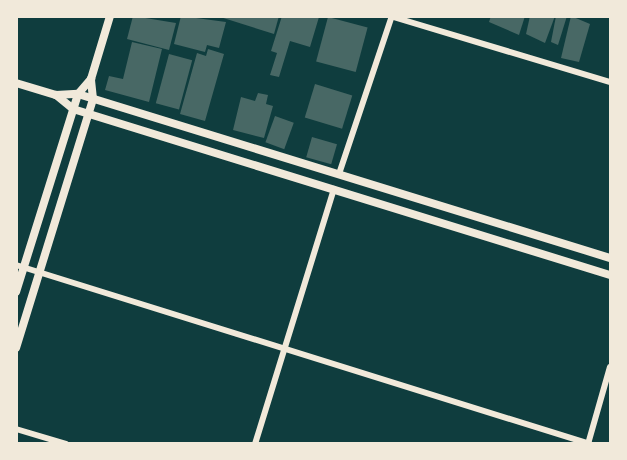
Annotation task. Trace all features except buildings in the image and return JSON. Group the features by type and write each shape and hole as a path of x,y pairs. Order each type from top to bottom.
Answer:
{"street":[{"path":"16,348 93,99 91,79 110,16"},
{"path":"339,174 391,17 610,82"},
{"path":"16,292 20,266 73,108 78,94 91,79"},
{"path":"16,83 56,95 78,94 610,258"},
{"path":"56,95 73,108 610,275"},
{"path":"255,444 287,348 334,189"},
{"path":"20,266 39,274 287,348 589,443 610,367"},
{"path":"16,429 66,444"}]}
